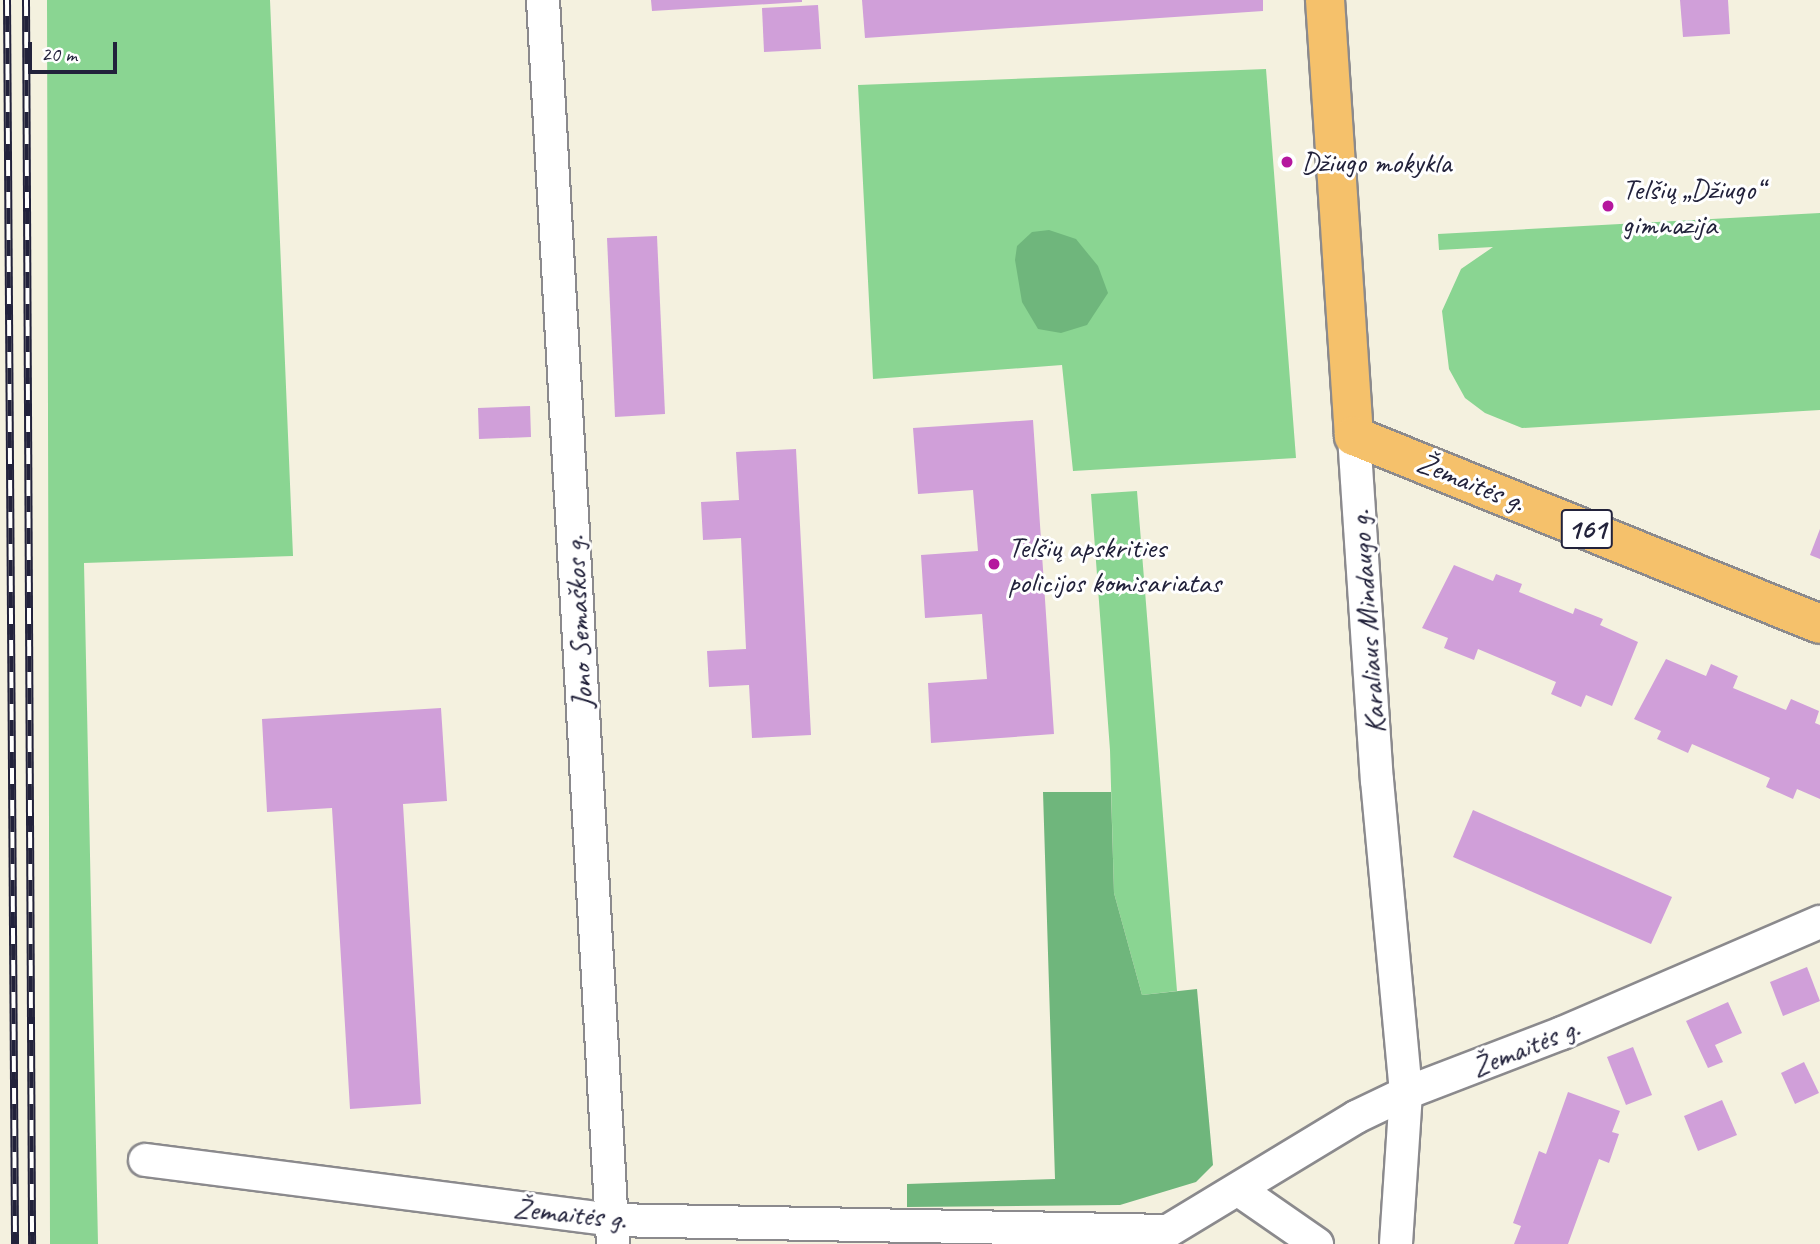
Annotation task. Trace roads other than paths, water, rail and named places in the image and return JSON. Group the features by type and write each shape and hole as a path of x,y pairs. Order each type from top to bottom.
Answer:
{"main road":[{"name":"Karaliaus Mindaugo g.","path":"1325,0 1354,436"},
{"name":"Žemaitės g.","path":"1354,436 1820,624"}],"street":[{"name":"Jono Semaškos g.","path":"543,0 612,1232"},
{"name":"Karaliaus Mindaugo g.","path":"1354,436 1377,780 1406,1093 1395,1244"},
{"name":"Žemaitės g.","path":"145,1160 612,1232 1168,1231 1356,1117 1406,1093 1562,1033 1820,922"},
{"path":"1239,1190 1317,1244"}],"railway":[{"path":"7,0 15,1244"},
{"path":"26,0 32,1244"}],"place":[{"name":"Džiugo mokykla","path":"1287,162"},
{"name":"Telšių „Džiugo“ gimnazija","path":"1608,206"},
{"name":"Telšių apskrities policijos komisariatas","path":"994,564"}]}
